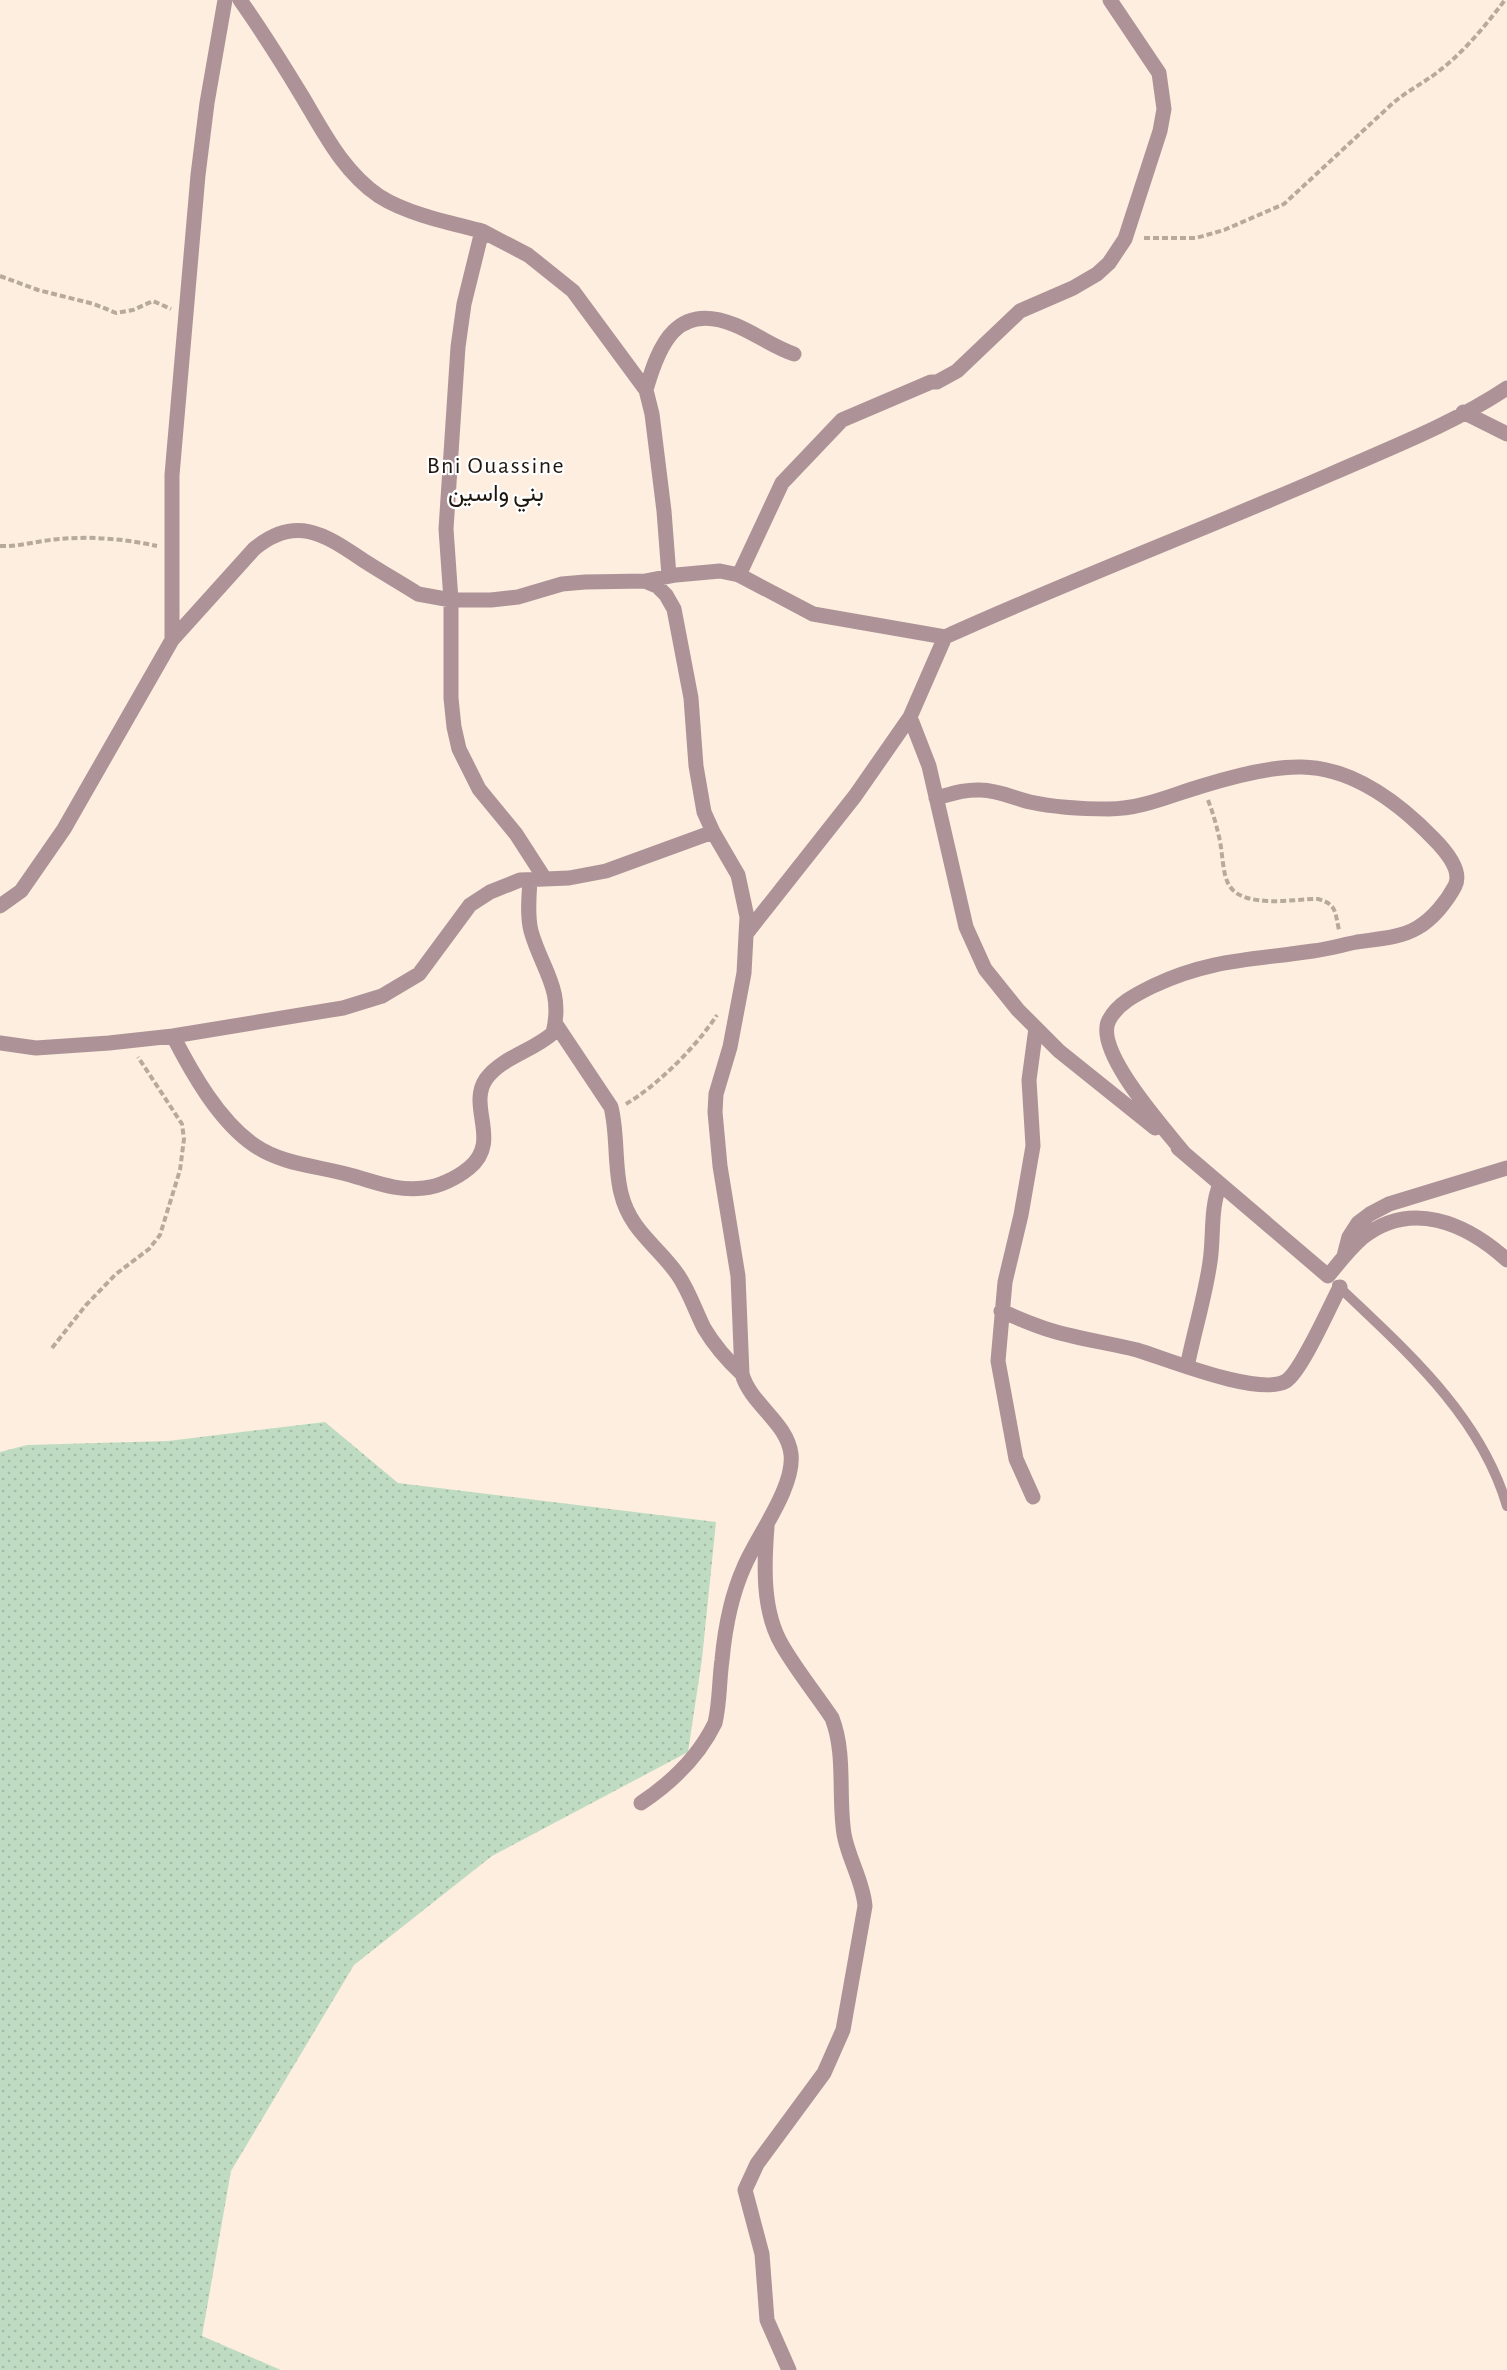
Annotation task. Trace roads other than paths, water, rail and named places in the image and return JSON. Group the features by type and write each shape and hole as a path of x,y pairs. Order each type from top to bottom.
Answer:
{"street":[{"path":"172,640 172,475 200,155 225,0"},
{"path":"240,0 265,35 332,147 362,182 380,196 405,207 482,231 528,255 573,291 646,390 652,414 664,511 669,576"},
{"path":"739,574 782,483 842,420 931,382 937,382 957,371 1020,311 1073,288 1097,274 1109,263 1125,238 1160,131 1164,110 1159,73 1110,0"},
{"path":"173,1036 190,1070 221,1112 253,1144 271,1155 297,1163 358,1177 386,1187 410,1189 427,1188 446,1182 467,1170 478,1160 484,1136 480,1102 486,1080 508,1061 553,1033 556,998 553,981 530,928 538,880 516,834 479,789 459,748 451,698 451,600 446,529 458,347 464,304 482,231"},
{"path":"646,390 659,350 679,326 691,321 707,319 733,324 771,345 794,354"},
{"path":"0,906 21,891 57,839 172,640 254,549 268,537 289,531 311,532 324,536 418,594 451,600 474,601 518,597 562,584 645,581 720,571 739,574 813,614 945,637 1032,598 1151,551 1313,482 1414,437 1507,388"},
{"path":"1463,412 1507,434"},
{"path":"642,1803 676,1775 709,1736 715,1723 726,1629 732,1600 744,1566 785,1485 792,1461 791,1451 777,1423 754,1399 742,1374 739,1336 740,1301 720,1166 715,1112 716,1094 730,1047 744,973 747,952 745,935 747,916 738,876 704,812 691,698 674,609 666,595 657,586 645,581"},
{"path":"745,935 855,795 910,717 945,637"},
{"path":"910,717 929,766 966,927 985,969 1059,1051 1133,1109 1328,1276 1363,1238 1388,1224 1411,1217 1435,1219 1466,1229 1507,1260"},
{"path":"936,798 963,791 982,790 1032,802 1108,809 1146,804 1203,785 1281,768 1300,766 1319,768 1353,779 1373,789 1412,819 1440,845 1454,865 1458,876 1457,882 1439,908 1418,928 1406,933 1312,951 1227,961 1195,968 1134,995 1114,1013 1106,1028 1106,1038 1115,1061 1148,1108 1184,1153"},
{"path":"0,1042 36,1048 129,1041 306,1016 343,1008 382,996 419,974 470,905 490,892 520,880 538,880 606,871 713,832"},
{"path":"555,1023 613,1112 617,1176 624,1204 631,1218 643,1236 678,1275 711,1339 742,1374"},
{"path":"1033,1497 1016,1459 998,1360 1005,1282 1028,1180 1033,1146 1029,1080 1036,1028"},
{"path":"1344,1256 1349,1238 1358,1223 1370,1214 1389,1204 1507,1168"},
{"path":"1187,1367 1195,1324 1206,1285 1213,1235 1215,1197 1220,1184"},
{"path":"1001,1311 1053,1331 1138,1351 1230,1380 1279,1385 1289,1380 1298,1367 1340,1287"},
{"path":"767,1523 765,1565 772,1619 781,1644 832,1718 837,1730 840,1755 839,1793 844,1837 865,1906 847,2014 836,2049 824,2073 757,2164 745,2190 762,2254 767,2320 789,2370"}],"lane":[{"path":"1328,1276 1398,1343 1455,1404 1485,1451 1507,1506"}],"district":[{"name":"Bni Ouassine بني واسين","path":"496,479"}]}
